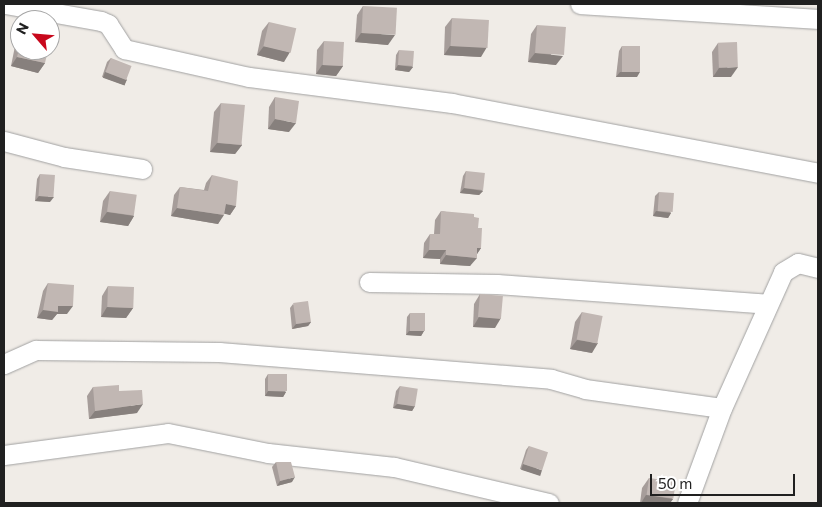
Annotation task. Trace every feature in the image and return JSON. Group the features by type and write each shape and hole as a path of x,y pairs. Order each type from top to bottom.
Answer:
{"street":[{"path":"5,4 101,21 108,24 124,49 249,77 452,103 818,173"},
{"path":"580,4 818,20"},
{"path":"4,141 64,157 142,169"},
{"path":"687,503 722,408 766,304 783,272 798,262 818,268"},
{"path":"369,282 497,284 766,304"},
{"path":"4,364 36,350 219,352 552,380 585,389 722,408"},
{"path":"4,454 168,433 268,453 394,467 549,503"}],"building":[{"path":"363,6 397,8 396,35 362,33"},
{"path":"452,18 489,20 487,48 451,46"},
{"path":"269,22 296,28 291,53 263,46"},
{"path":"537,25 566,27 564,55 535,53"},
{"path":"324,41 344,42 343,66 323,65"},
{"path":"737,42 738,67 719,68 718,43"},
{"path":"622,46 640,46 640,72 622,72"},
{"path":"399,50 414,51 413,66 398,65"},
{"path":"111,58 132,66 126,80 106,72"},
{"path":"31,60 46,60 45,63"},
{"path":"275,97 299,101 296,123 275,119"},
{"path":"221,103 245,105 241,145 218,143"},
{"path":"466,171 485,173 483,190 464,188"},
{"path":"40,174 55,175 53,197 38,196"},
{"path":"212,175 238,181 236,206 226,204 224,215 177,208 180,187 208,191"},
{"path":"110,191 137,195 134,216 107,212"},
{"path":"659,192 674,193 673,212 658,211"},
{"path":"441,211 474,214 474,217 479,218 478,228 482,228 481,248 477,248 477,258 446,255 446,250 429,250 430,234 440,234"},
{"path":"48,283 74,285 73,306 58,306 58,312 43,310"},
{"path":"108,286 134,287 133,308 107,307"},
{"path":"480,294 503,296 501,319 478,317"},
{"path":"308,301 311,322 296,324 293,303"},
{"path":"582,312 603,316 597,343 577,339"},
{"path":"410,313 425,313 425,331 410,331"},
{"path":"268,374 287,374 287,391 268,391"},
{"path":"119,385 119,391 142,390 143,404 95,411 93,387"},
{"path":"400,386 418,389 415,407 397,404"},
{"path":"529,446 548,452 542,470 523,464"},
{"path":"276,462 291,462 295,477 280,481"},
{"path":"649,478 676,482 673,499 647,495"}]}
